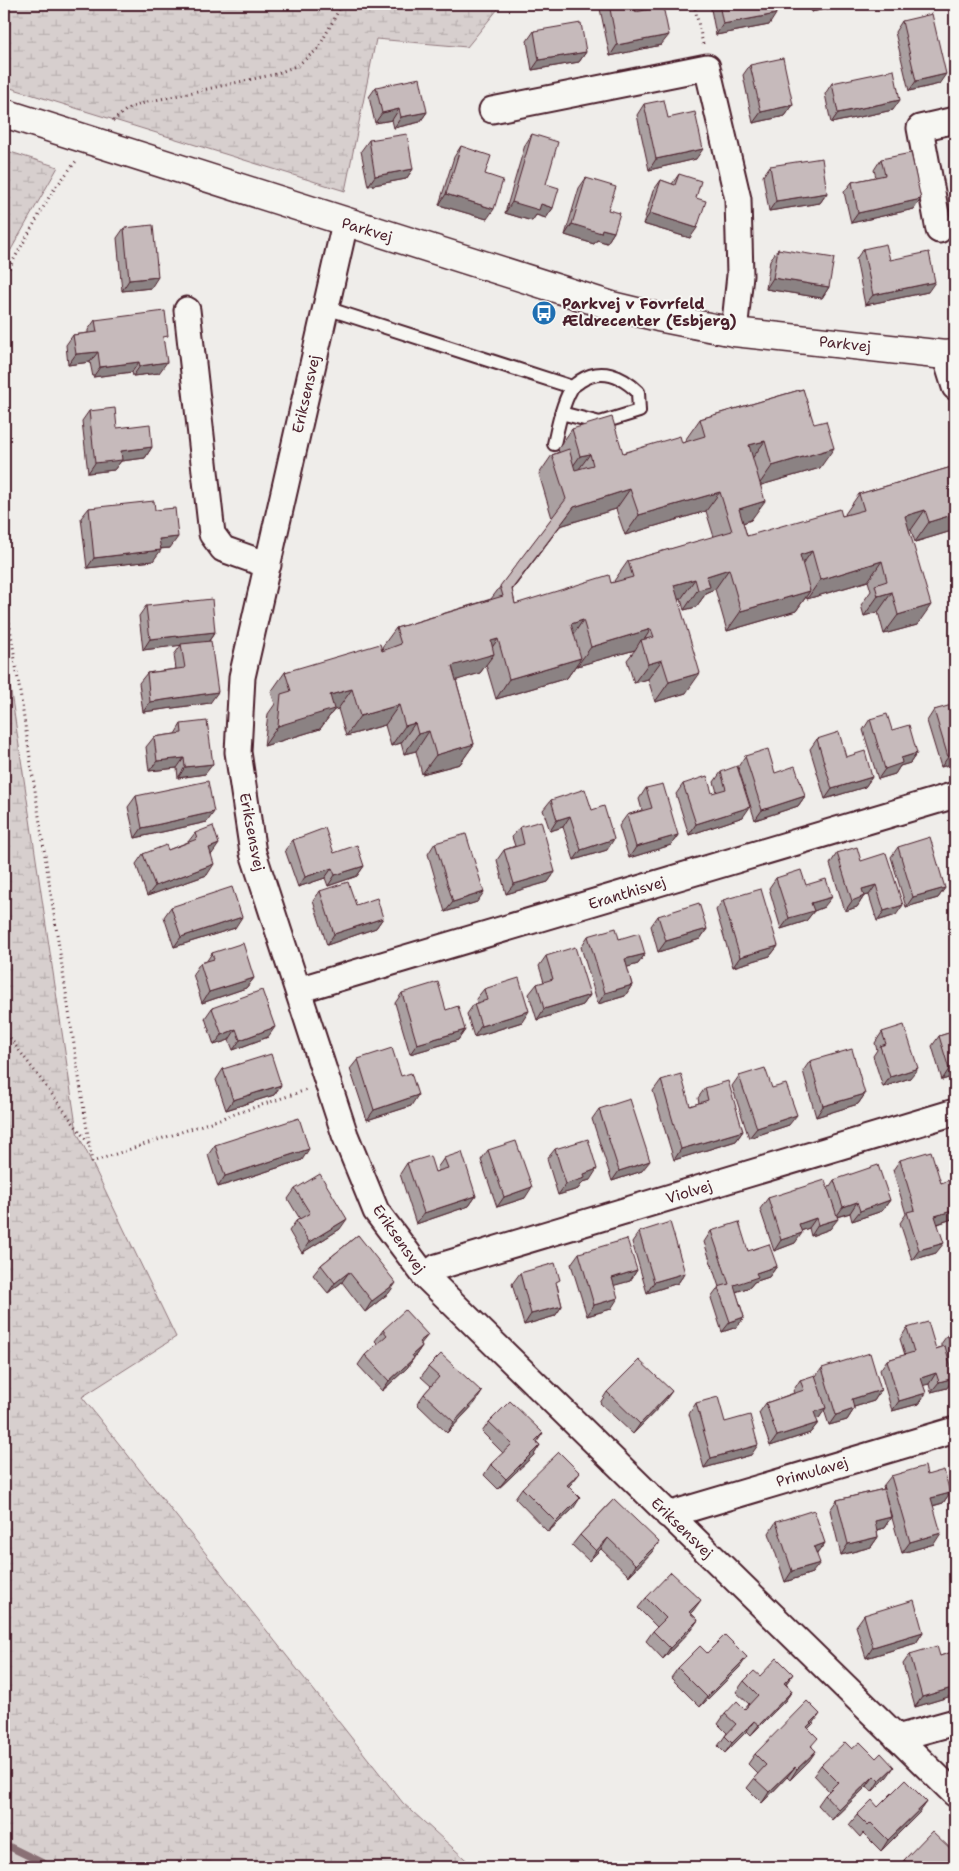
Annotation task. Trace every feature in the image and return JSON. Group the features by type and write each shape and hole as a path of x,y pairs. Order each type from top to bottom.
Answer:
{"street":[{"path":"492,110 707,67 738,199 740,275 734,332"},
{"name":"Parkvej","path":"4,114 92,140 345,223 612,306 658,318 734,332 950,354"},
{"path":"939,230 920,128 955,120"},
{"name":"Eriksensvej","path":"345,223 242,676 238,752 253,853 345,1136 376,1211 425,1276 955,1794"},
{"path":"187,310 212,534 223,549 268,565"},
{"path":"950,354 955,387"},
{"name":"Eranthisvej","path":"298,990 955,795"},
{"name":"Violvej","path":"425,1276 437,1267 955,1112"},
{"name":"Primulavej","path":"668,1514 955,1430"},
{"path":"897,1738 955,1722"}],"lane":[{"path":"326,308 572,387"},
{"path":"554,444 562,413 572,387 585,378 599,374 614,375 628,382 638,392 639,411 600,423 562,413"}],"path":[{"path":"4,277 52,192 92,140 127,109 147,102 276,74 298,66 318,49 342,4"},
{"path":"694,4 707,67"},
{"path":"4,588 5,606 92,1162 328,1083"},
{"path":"4,1030 89,1145"}],"green space":[{"path":"4,4 502,4 467,47 376,39 345,191 4,86"},
{"path":"4,150 58,167 4,262"},
{"path":"4,646 77,1132 176,1337 82,1397 403,1803 474,1867 4,1867"}],"building":[{"path":"609,4 634,4 636,12 663,6 669,35 617,45"},
{"path":"719,4 774,4 776,14 723,24"},
{"path":"932,14 946,74 916,81 902,21"},
{"path":"581,23 586,52 539,60 534,31"},
{"path":"783,58 793,105 761,112 750,65"},
{"path":"894,70 900,100 838,113 832,83"},
{"path":"420,78 427,112 401,117 399,109 382,113 376,87"},
{"path":"664,100 668,118 695,112 703,149 656,159 644,104"},
{"path":"407,134 413,169 375,176 369,140"},
{"path":"532,134 558,142 546,184 559,188 553,208 541,204 539,210 512,202"},
{"path":"461,146 491,156 485,174 503,180 494,209 446,194"},
{"path":"911,153 921,199 858,213 852,182 885,175 881,159"},
{"path":"822,158 827,193 776,201 770,166"},
{"path":"679,174 701,181 696,198 706,201 697,228 650,213 661,180 675,185"},
{"path":"586,178 616,187 608,210 620,213 614,232 602,229 601,233 572,224"},
{"path":"153,225 158,277 129,280 124,228"},
{"path":"886,244 890,260 929,252 935,282 873,295 863,249"},
{"path":"778,249 834,258 829,287 773,278"},
{"path":"165,311 168,336 163,337 167,362 140,366 139,362 100,367 98,352 76,354 73,335 97,332 95,320"},
{"path":"803,389 814,424 826,421 834,448 772,466 765,441 749,445 765,501 739,509 747,536 840,509 842,516 864,510 859,494 955,466 955,514 929,522 925,510 905,516 931,605 898,615 892,592 878,596 875,585 887,581 882,561 820,580 812,551 800,555 810,591 741,611 729,569 707,576 710,587 698,590 695,579 674,585 700,673 669,682 662,660 648,664 641,640 654,637 651,629 591,647 583,620 571,624 581,658 509,679 498,639 491,641 494,654 452,666 474,744 436,755 429,731 418,734 415,723 405,726 399,705 360,716 352,689 330,695 334,709 278,726 281,694 291,691 285,672 380,644 382,651 401,644 396,628 503,596 500,586 566,499 552,455 569,449 575,470 593,465 590,454 580,456 572,429 612,417 623,453 680,436 682,443 705,436 700,419","holes":["630,489 639,515 720,492 732,531 628,561 633,577 611,583 609,575 515,604 512,589 574,507"]},
{"path":"115,408 117,428 150,424 152,447 121,451 122,460 95,463 89,411"},
{"path":"154,501 155,510 175,508 178,537 159,539 161,550 94,558 89,508"},
{"path":"212,599 215,632 150,639 146,606"},
{"path":"211,641 218,692 150,702 147,673 185,668 181,644"},
{"path":"955,704 955,754 948,757 934,710"},
{"path":"887,714 892,730 909,725 917,753 901,758 902,763 885,769 870,719"},
{"path":"207,721 213,764 185,767 184,758 157,761 154,737 182,733 181,724"},
{"path":"839,732 846,757 865,751 872,777 832,789 817,739"},
{"path":"768,749 775,773 795,766 805,796 762,810 745,756"},
{"path":"737,766 750,807 696,824 683,784 707,776 712,793 726,789 721,772"},
{"path":"208,781 214,812 142,828 136,796"},
{"path":"663,784 678,835 636,847 627,815 652,808 646,788"},
{"path":"585,789 592,810 604,806 614,839 581,850 570,816 557,820 551,800"},
{"path":"541,821 555,872 514,884 504,850 524,844 520,827"},
{"path":"213,826 219,844 209,848 214,864 155,886 143,854 166,845 168,850 197,839 195,833"},
{"path":"325,828 334,853 357,845 364,866 335,875 332,868 305,877 293,840"},
{"path":"466,834 484,892 453,902 435,843"},
{"path":"930,837 945,888 913,897 898,847"},
{"path":"857,847 861,861 886,853 903,905 884,911 876,885 862,889 864,896 852,901 837,853"},
{"path":"801,870 806,885 826,879 832,897 811,903 814,911 789,918 776,878"},
{"path":"348,882 356,905 377,898 383,918 334,934 320,891"},
{"path":"232,887 242,917 181,937 171,907"},
{"path":"761,889 778,946 740,957 723,900"},
{"path":"699,903 707,929 666,941 658,916"},
{"path":"616,928 619,939 639,933 645,954 625,959 632,985 605,993 588,936"},
{"path":"243,943 254,978 209,992 200,963 214,959 212,953"},
{"path":"575,947 590,995 544,1009 537,984 553,979 546,956"},
{"path":"519,978 529,1011 481,1026 474,1004 487,1000 484,989"},
{"path":"438,982 446,1010 458,1006 465,1030 417,1044 402,993"},
{"path":"262,990 275,1027 240,1040 236,1029 222,1035 212,1008"},
{"path":"904,1025 918,1068 890,1077 880,1046 886,1044 882,1032"},
{"path":"955,1031 955,1067 949,1069 939,1036"},
{"path":"392,1048 401,1076 411,1073 418,1095 374,1110 358,1059"},
{"path":"852,1049 865,1094 823,1106 810,1061"},
{"path":"271,1054 281,1085 233,1100 223,1069"},
{"path":"765,1068 772,1088 786,1084 797,1115 757,1128 739,1076"},
{"path":"681,1074 690,1106 708,1100 705,1088 728,1081 743,1131 681,1149 661,1080"},
{"path":"630,1099 650,1161 619,1171 599,1109"},
{"path":"299,1118 309,1149 225,1176 215,1145"},
{"path":"588,1139 597,1169 584,1174 585,1178 566,1184 555,1149"},
{"path":"516,1141 532,1187 504,1197 488,1150"},
{"path":"931,1151 941,1183 955,1178 955,1210 935,1216 944,1243 919,1250 907,1212 915,1210 900,1160"},
{"path":"462,1152 476,1196 424,1213 407,1163 430,1156 435,1172 448,1168 444,1158"},
{"path":"878,1165 890,1200 860,1211 857,1202 843,1207 834,1180"},
{"path":"320,1174 347,1219 309,1242 296,1221 310,1213 295,1189"},
{"path":"825,1180 838,1219 818,1225 816,1218 799,1224 802,1233 781,1240 768,1198"},
{"path":"670,1222 685,1273 654,1282 639,1232"},
{"path":"739,1222 748,1251 769,1244 777,1266 756,1273 758,1277 734,1285 744,1317 730,1322 718,1287 729,1284 711,1231"},
{"path":"358,1235 396,1283 372,1301 349,1272 335,1283 321,1265"},
{"path":"627,1239 637,1270 612,1278 618,1298 594,1305 579,1253"},
{"path":"555,1263 560,1280 556,1282 562,1306 531,1314 520,1273"},
{"path":"405,1310 428,1335 419,1342 422,1346 412,1355 414,1358 389,1381 365,1355 387,1335 383,1330"},
{"path":"928,1322 936,1349 945,1346 954,1378 939,1382 936,1373 921,1378 926,1393 899,1401 887,1360 914,1352 907,1328"},
{"path":"955,1331 955,1359 948,1334"},
{"path":"870,1353 881,1390 852,1399 854,1409 836,1415 822,1368"},
{"path":"441,1354 482,1392 454,1422 424,1394 439,1377 428,1367"},
{"path":"639,1360 672,1391 640,1424 607,1392"},
{"path":"815,1375 826,1408 814,1412 818,1423 777,1436 766,1403 804,1390 800,1380"},
{"path":"718,1397 725,1422 750,1415 758,1445 711,1458 696,1403"},
{"path":"510,1401 543,1433 535,1441 540,1445 506,1479 491,1464 512,1444 489,1422"},
{"path":"559,1452 580,1473 567,1485 580,1498 556,1522 522,1488"},
{"path":"925,1466 927,1475 944,1470 950,1493 931,1498 941,1533 910,1542 891,1476"},
{"path":"884,1489 891,1517 875,1521 878,1537 848,1544 837,1500"},
{"path":"614,1499 659,1542 636,1565 608,1538 596,1551 580,1535"},
{"path":"814,1510 825,1543 814,1547 820,1563 792,1571 776,1522"},
{"path":"671,1572 701,1600 689,1612 698,1620 670,1648 653,1631 666,1618 646,1598"},
{"path":"914,1600 923,1632 873,1647 864,1615"},
{"path":"725,1635 747,1657 707,1697 678,1668 700,1646 707,1653"},
{"path":"937,1646 940,1656 955,1651 955,1687 922,1697 910,1654"},
{"path":"777,1658 793,1674 784,1683 792,1691 759,1725 754,1721 732,1743 725,1736 736,1724 725,1714 737,1701 745,1709 758,1695 744,1681 754,1671 760,1676"},
{"path":"807,1701 820,1714 807,1727 818,1738 811,1746 816,1751 797,1769 795,1767 769,1792 754,1778 766,1765 755,1754"},
{"path":"845,1742 852,1749 860,1742 876,1758 881,1753 894,1767 879,1781 874,1776 839,1810 825,1795 838,1782 821,1765"},
{"path":"905,1780 927,1802 888,1840 871,1823 868,1826 857,1815 872,1800 878,1807"},
{"path":"932,1831 955,1853 955,1867 913,1867 904,1860"}],"waterway":[{"path":"4,1844 51,1867"}],"place":[{"name":"Parkvej v Fovrfeld Ældrecenter (Esbjerg)","path":"544,313"}]}
